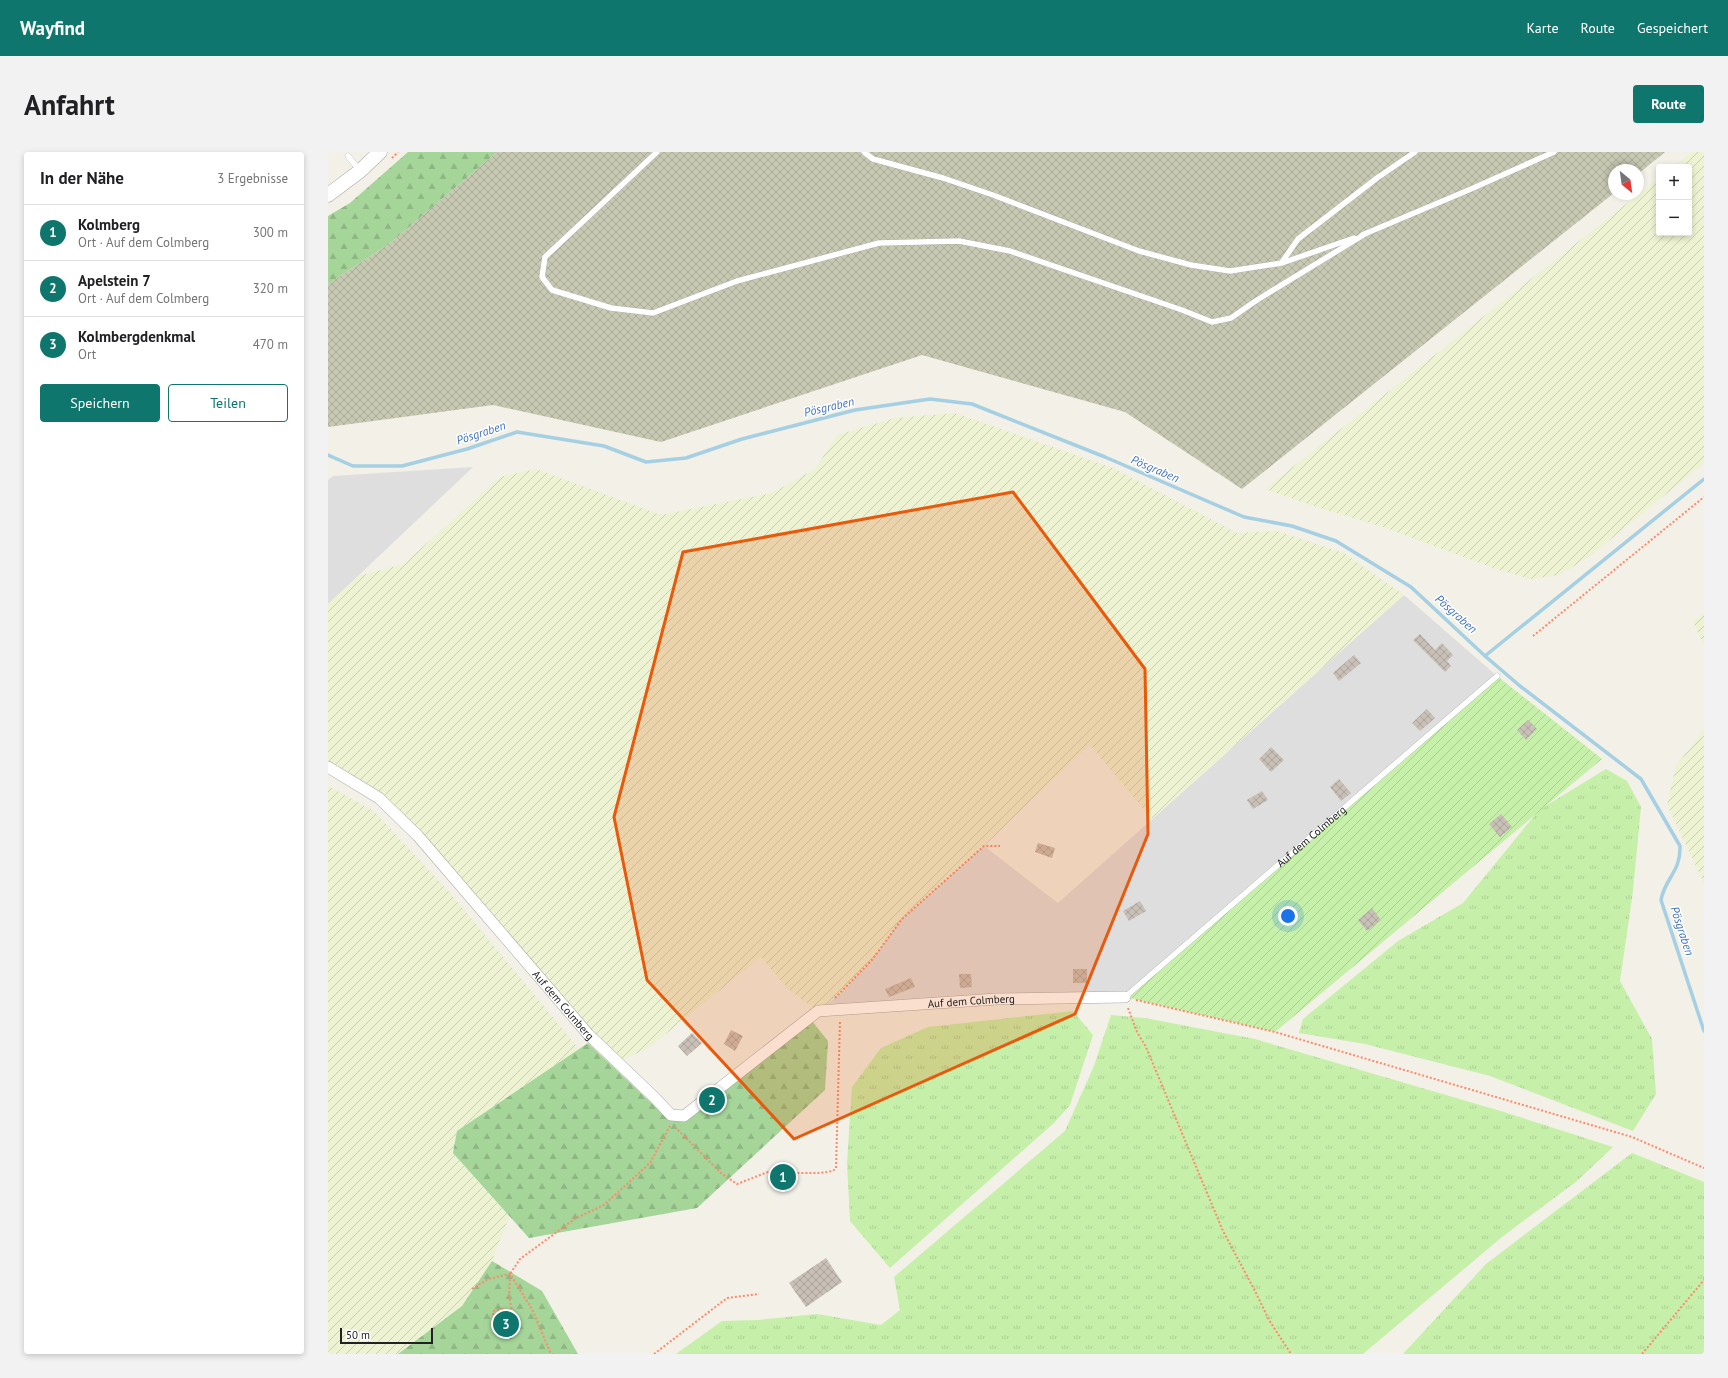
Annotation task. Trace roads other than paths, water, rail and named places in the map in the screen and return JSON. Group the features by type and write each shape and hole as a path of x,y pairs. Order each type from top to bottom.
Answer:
{"street":[{"path":"328,195 360,171 380,152"},
{"name":"Auf dem Colmberg","path":"328,767 379,798 418,836 588,1034 671,1115 684,1116 818,1011 997,999 1125,997"}],"lane":[{"path":"657,152 545,257 542,276 552,290 610,308 653,313 737,281 879,242 959,241 1010,251 1182,310 1212,322 1231,318 1257,300 1365,234"},
{"path":"864,152 873,159 950,180 1146,253 1191,265 1230,271 1282,262 1365,234 1554,152"},
{"path":"1282,262 1298,239 1377,178 1415,152"},
{"path":"348,156 360,171"},
{"name":"Auf dem Colmberg","path":"1125,997 1497,676"}],"waterway":[{"name":"Pösgraben","path":"328,455 353,466 402,466 467,449 517,432 604,446 646,462 686,458 742,439 855,410 930,399 972,404 1105,457 1244,517 1292,526 1336,541 1411,587 1485,656 1520,686 1641,779 1680,846 1678,862 1663,892 1661,900 1704,1031"},
{"path":"1485,656 1704,479"}],"place":[{"name":"Apelstein 7","path":"712,1100"},
{"name":"Kolmberg","path":"783,1177"},
{"name":"Kolmbergdenkmal","path":"506,1324"}]}
